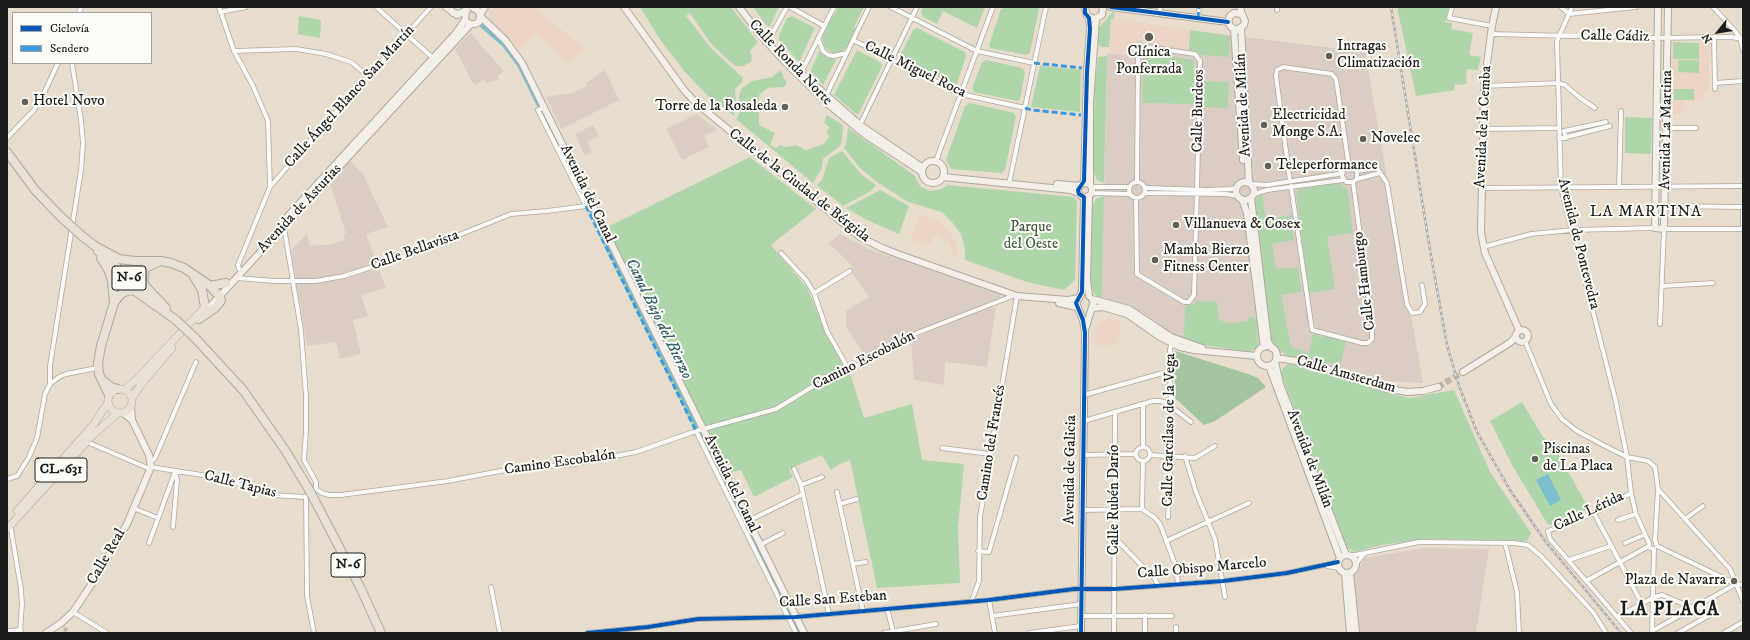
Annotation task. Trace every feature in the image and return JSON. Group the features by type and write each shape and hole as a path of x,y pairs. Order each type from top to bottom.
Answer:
{"highway":[{"name":"N-6","path":"7,152 35,190 82,236 196,338 243,390 312,488 309,497 361,589 381,633"},
{"path":"82,236 95,246 119,259 135,261 161,260 180,266 191,273 216,292 221,300 220,304 199,319"},
{"path":"82,236 100,257 108,269 112,281 114,303 100,346 98,368 109,399"},
{"path":"161,260 145,268 143,281 146,287 176,320"},
{"path":"191,273 200,286 204,298 204,307"},
{"path":"204,298 208,293 216,292 226,283"},
{"path":"114,303 124,292 132,290 140,294 176,320"},
{"path":"102,380 111,387 121,389"}],"main road":[{"name":"Avenida de Asturias","path":"121,389 137,379 204,307"},
{"path":"131,407 132,398 160,362 199,319"},
{"path":"121,389 130,393 132,398"},
{"name":"CL-631","path":"7,525 94,424 109,399 121,389"},
{"path":"109,399 113,411 120,413"},
{"name":"CL-631","path":"7,525 86,442 120,413 131,407"}],"street":[{"path":"218,7 234,51 254,86 268,121 270,187 238,265 239,270"},
{"path":"220,12 246,7"},
{"path":"376,7 433,58"},
{"name":"Calle Ángel Blanco San Martín","path":"270,187 311,139 431,7"},
{"path":"446,7 464,22 471,24 481,19 485,7"},
{"name":"Calle de la Ciudad de Bérgida","path":"624,7 680,84 696,103 860,237 903,256 1016,296 1068,300 1079,297"},
{"name":"Calle Ronda Norte","path":"739,7 759,33 857,128 922,170"},
{"name":"Calle Ronda Norte","path":"744,7 769,39 800,74 860,125 922,170"},
{"path":"769,39 789,7 824,26"},
{"path":"800,74 834,7"},
{"path":"826,96 869,7"},
{"path":"891,7 977,51 1034,63"},
{"path":"860,125 917,7"},
{"path":"936,161 993,7"},
{"path":"1009,182 1046,7"},
{"path":"1078,7 1085,9 1093,18 1082,292 1076,303 1078,308 1086,312 1092,309 1109,308 1127,314 1160,337 1180,347 1257,356"},
{"path":"1093,18 1102,15 1103,7"},
{"path":"1111,7 1160,10 1198,18 1228,22 1234,29 1241,28 1245,21 1240,7"},
{"path":"1198,18 1199,7"},
{"path":"1452,7 1449,18 1492,26"},
{"name":"Avenida de la Cemba","path":"1483,247 1482,129 1484,86 1496,7"},
{"path":"1561,7 1569,14 1636,7"},
{"name":"Avenida de Pontevedra","path":"1572,7 1558,36 1557,50 1561,188 1572,230 1581,252 1586,284 1615,398 1627,457 1631,492 1636,514 1649,544"},
{"name":"Avenida La Martina","path":"1656,228 1658,7"},
{"name":"Avenida La Martina","path":"1660,324 1666,186 1669,37 1668,7"},
{"path":"1713,7 1735,30 1741,39 1743,50"},
{"path":"453,13 459,14 471,9"},
{"path":"464,22 471,9"},
{"name":"Avenida del Canal","path":"471,9 477,10 481,19 515,51 544,107 588,204"},
{"path":"1228,22 1230,16 1235,10 1242,14"},
{"name":"Avenida de Asturias","path":"226,283 433,58 464,22"},
{"name":"Avenida de Asturias","path":"204,307 216,292 236,278 471,24"},
{"name":"Avenida de Milán","path":"1241,28 1248,183"},
{"name":"Avenida de Milán","path":"1234,29 1248,183"},
{"name":"Calle Cádiz","path":"1491,34 1714,37 1741,39"},
{"path":"1714,37 1715,89"},
{"path":"818,38 824,51 828,55 833,56 847,53"},
{"name":"Calle Miguel Roca","path":"853,40 961,94 1025,108"},
{"name":"Calle Burdeos","path":"1137,182 1138,58 1140,51 1146,47 1195,54 1200,62 1197,192"},
{"path":"234,51 296,49 326,54 351,62 368,76"},
{"path":"7,138 34,110 58,64"},
{"path":"50,384 50,366 81,170 83,143 72,64"},
{"path":"1290,181 1276,76 1277,70 1283,67 1332,74 1336,79 1349,167"},
{"path":"1715,83 1743,81"},
{"path":"1484,86 1558,83 1565,85 1595,108"},
{"name":"Avenida del Canal","path":"544,107 538,110 704,429 796,633"},
{"path":"1620,187 1621,111"},
{"path":"1566,138 1564,131 1606,122"},
{"path":"1559,140 1610,126"},
{"path":"1482,129 1559,128"},
{"path":"1667,128 1696,128"},
{"path":"936,161 942,166 943,176 938,182 930,183 924,179 922,170 928,162 936,161"},
{"path":"1144,193 1197,192 1232,189 1248,183 1267,185 1338,174 1349,167"},
{"path":"1349,167 1357,171 1377,168 1384,177 1388,188 1407,304 1412,312 1420,312 1425,304 1422,284"},
{"path":"1343,171 1343,180"},
{"path":"1357,171 1357,179"},
{"path":"1130,194 1129,188 1132,183 1137,182 1148,188 1197,192 1246,200 1267,190 1343,180 1349,183 1357,179 1380,173"},
{"path":"943,176 1130,194 1136,198"},
{"name":"Calle Hamburgo","path":"1291,186 1312,330 1362,343 1368,343 1372,339 1372,332 1353,182"},
{"path":"1248,183 1254,189 1252,196 1268,342 1276,353 1273,362 1265,366 1260,363 1257,356 1259,351 1264,347 1272,348"},
{"path":"1482,188 1743,186"},
{"path":"1136,198 1141,197 1144,193 1144,187"},
{"path":"1237,187 1236,191 1247,212 1264,347"},
{"path":"1086,190 1129,188"},
{"path":"1086,190 1087,279 1092,309"},
{"path":"1136,198 1137,274 1184,302 1193,299 1194,296 1197,192"},
{"name":"Calle Bellavista","path":"236,278 293,281 326,280 358,272 412,254 511,214 588,204"},
{"path":"1652,632 1658,489 1655,467 1648,461 1627,457 1577,431 1562,419 1551,404 1520,337 1483,247 1532,234 1572,230 1656,228 1743,229 1743,207 1665,206"},
{"path":"284,227 301,330 306,396 304,460 316,482 312,488"},
{"path":"781,253 806,280 814,293 827,331 849,370"},
{"path":"814,293 850,271"},
{"path":"1662,286 1713,283"},
{"path":"1079,297 1084,295 1129,308 1171,337 1207,351"},
{"name":"Camino Escobalón","path":"312,488 322,494 341,495 448,481 511,468 574,464 636,452 696,431 776,409 812,387 833,379 912,335 1016,296"},
{"name":"Camino del Francés","path":"972,600 979,575 978,551 980,517 1016,296"},
{"name":"Calle de la Ciudad de Bérgida","path":"1046,299 1078,308"},
{"name":"Avenida de Galicia","path":"1078,308 1083,320 1085,333 1080,633"},
{"name":"Avenida de Galicia","path":"1085,333 1092,309"},
{"path":"1462,372 1520,337"},
{"name":"Calle Garcilaso de la Vega","path":"1168,517 1171,456 1170,349 1172,343"},
{"path":"1276,372 1280,365 1287,359"},
{"name":"Calle Amsterdam","path":"1273,362 1287,359 1310,363 1388,389 1408,392 1423,391 1438,387"},
{"path":"151,466 196,362"},
{"name":"Avenida de Milán","path":"1273,362 1343,560"},
{"name":"Avenida de Milán","path":"1273,362 1343,560"},
{"path":"7,479 17,476 29,457 37,438 45,394 50,384 66,374 98,368"},
{"path":"1084,395 1170,371"},
{"path":"1084,421 1143,404 1159,401 1170,406 1191,422"},
{"path":"1143,404 1143,447"},
{"path":"131,407 132,420 151,466"},
{"name":"Calle Rubén Darío","path":"1114,633 1116,539 1115,412"},
{"path":"120,413 132,420"},
{"name":"Avenida del Canal","path":"696,431 746,523 760,545 804,633"},
{"name":"Calle Tapias","path":"86,442 151,466 174,472 227,479 255,491 272,495 309,497"},
{"path":"1150,455 1185,456 1195,458 1215,446"},
{"path":"1143,447 1138,449 1136,454 1137,459 1144,462"},
{"path":"1143,447 1149,452 1150,455"},
{"path":"942,448 990,454"},
{"path":"1083,455 1136,454"},
{"path":"1142,509 1144,462 1150,455"},
{"path":"1185,456 1196,492 1215,539 1225,597"},
{"path":"978,551 989,552 1016,458"},
{"name":"Calle Real","path":"46,633 61,623 72,612 118,540 151,466"},
{"path":"794,469 801,485 829,614"},
{"path":"149,543 174,472"},
{"path":"173,526 177,480 174,472"},
{"path":"801,485 822,476"},
{"path":"1658,489 1730,570 1743,601"},
{"path":"837,492 863,611"},
{"name":"Calle Lérida","path":"1569,560 1550,539 1548,531 1594,513 1631,492"},
{"path":"746,523 803,494"},
{"path":"309,497 307,532 307,596 314,633"},
{"path":"840,504 858,499"},
{"path":"1166,541 1249,503"},
{"path":"1685,519 1703,506"},
{"path":"133,508 158,518"},
{"path":"1082,510 1142,509 1155,518 1160,524 1176,568 1178,584"},
{"path":"1594,513 1642,604"},
{"path":"1618,520 1636,514"},
{"path":"7,525 11,529 22,604 21,631 7,631"},
{"path":"760,545 783,533"},
{"path":"1625,543 1644,534"},
{"path":"1116,539 1155,579 1158,585"},
{"path":"1586,581 1649,544 1652,540 1655,540"},
{"name":"Calle Obispo Marcelo","path":"1081,589 1115,589 1223,581 1287,573 1325,566 1365,554 1419,542 1505,543 1528,545 1541,556 1593,612 1606,633"},
{"path":"1505,543 1517,592 1519,633"},
{"path":"1649,544 1650,548 1656,548 1736,584 1743,585"},
{"path":"1611,546 1569,560 1631,633"},
{"path":"1347,573 1354,568 1365,554"},
{"path":"1356,564 1354,559 1343,560 1347,573 1356,633"},
{"path":"853,564 866,562"},
{"path":"1347,573 1350,633"},
{"path":"1652,632 1736,584"},
{"path":"491,587 500,633"},
{"name":"Calle San Esteban","path":"587,633 648,627 698,618 796,617 972,600 989,600 1081,589"},
{"path":"976,590 979,598 982,600"},
{"path":"1618,617 1654,597 1662,596 1694,608"},
{"path":"989,600 995,633"},
{"path":"992,616 1081,604"},
{"path":"1699,605 1706,617"},
{"path":"887,608 893,631"},
{"path":"72,612 107,633"},
{"path":"1678,633 1713,613"},
{"path":"1145,615 1145,633"},
{"path":"1081,616 1172,616"},
{"path":"1724,633 1743,622"},
{"path":"884,633 936,624"},
{"path":"1029,633 1081,626"},
{"path":"1176,626 1176,633"}],"shaded area":[{"path":"493,7 534,7 586,50 567,62 535,33 520,49 490,20 489,12"},
{"name":"Clínica Ponferrada","path":"1111,18 1190,30 1189,50 1137,49 1135,55 1110,54"},
{"path":"1190,30 1365,52 1423,383 1382,381 1283,353 1195,344 1168,331 1142,312 1102,298 1107,54 1135,55 1138,41 1189,50"},
{"path":"470,33 504,71 498,76 498,80 486,83 484,80 474,85 455,49"},
{"path":"1709,42 1709,90 1702,93 1704,101 1682,101 1686,112 1671,115 1672,43"},
{"path":"605,70 619,100 561,129 546,97 572,93 587,86 586,83"},
{"path":"697,114 717,130 704,136 709,147 682,160 666,129"},
{"path":"593,125 599,136 587,142 592,152 585,156 575,134"},
{"path":"348,159 363,174 388,227 366,234 386,288 361,295 368,316 353,320 361,354 340,359 336,342 307,346 291,250 307,233 310,246 331,244 345,240 343,235 346,234 329,180"},
{"path":"920,215 939,222 947,228 956,244 959,257 952,255 948,241 946,242 938,233 933,238 929,246 910,239"},
{"path":"840,234 869,249 1000,294 1001,299 908,335 866,357 846,327 846,311 869,297 853,274 852,266 829,243"},
{"path":"996,307 987,367 945,362 944,385 914,380 911,339 972,314"},
{"path":"1109,318 1118,320 1120,323 1120,340 1118,340 1118,345 1094,345 1095,328 1099,322"},
{"path":"1424,548 1489,549 1476,633 1360,633 1354,577 1365,558"}],"green space":[{"path":"640,7 731,7 758,42 750,51 752,56 751,62 743,66 735,66 711,44 690,13 686,16 711,48 743,78 742,82 735,89 736,102 734,116 707,95 685,72 661,41"},
{"path":"753,7 779,7 770,26 767,26"},
{"path":"838,7 864,7 854,27 856,29 847,47 840,53 833,53 824,47 822,37 832,15 834,16"},
{"path":"924,7 985,7 977,28 943,11 937,24 923,17 921,12"},
{"path":"1009,7 1039,8 1030,53 1026,55 990,48 989,45 1001,9"},
{"path":"1397,7 1449,7 1445,22 1452,23 1451,29 1473,33 1469,55 1481,57 1478,70 1467,69 1467,84 1454,85 1455,90 1416,96"},
{"path":"1115,11 1114,19 1111,19 1109,47 1101,47 1098,43 1099,27 1110,14"},
{"path":"299,16 321,20 320,38 298,34"},
{"path":"792,16 815,28 799,62 779,40 779,35 787,18"},
{"path":"917,28 965,52 966,56 957,84 953,85 902,59 901,54 913,30"},
{"path":"1190,30 1229,36 1229,57 1200,55 1196,51 1189,50"},
{"path":"1673,42 1699,43 1699,59 1673,59"},
{"path":"820,50 828,58 836,60 823,85 810,72"},
{"path":"857,50 880,62 882,66 859,113 856,114 834,95"},
{"path":"1145,53 1194,60 1194,104 1142,103 1143,57"},
{"path":"1107,56 1104,183 1097,180 1093,171 1095,72 1097,71 1098,57"},
{"path":"986,60 1022,68 1025,72 1020,99 1017,101 974,92 972,88 982,62"},
{"path":"1678,60 1699,60 1699,73 1678,72"},
{"path":"1040,66 1081,70 1080,112 1031,107"},
{"path":"781,70 784,79 787,82 784,87 768,88 759,95 759,125 775,133 770,145 776,148 780,145 786,147 796,145 806,150 824,144 829,137 827,132 829,127 824,123 827,115 843,125 842,141 840,146 823,159 822,168 813,183 736,119 740,112 739,96 742,88 752,81 772,77"},
{"path":"1203,81 1229,82 1228,108 1202,107"},
{"path":"1674,89 1694,89 1694,100 1674,100"},
{"path":"970,103 1014,113 1016,117 1005,170 1002,173 951,169 946,160 965,106"},
{"path":"1625,117 1652,118 1651,154 1625,153"},
{"name":"Parque del Oeste","path":"848,128 914,175 920,186 929,191 939,190 948,185 1074,197 1077,201 1075,280 1064,290 1027,282 965,260 965,250 961,234 942,212 908,202 877,182 860,168 844,148"},
{"path":"842,151 861,174 876,185 871,191 843,206 817,185 822,180 829,158"},
{"path":"750,157 816,209 771,245 808,289 826,334 851,376 864,418 912,404 922,460 964,464 958,527 960,583 877,588 850,460 831,470 822,455 789,469 793,477 754,497 741,470 717,476 597,232"},
{"path":"1340,183 1348,191 1353,233 1327,237 1335,289 1309,293 1296,192 1299,189"},
{"path":"880,190 909,206 899,234 867,220 846,208"},
{"path":"1262,194 1266,219 1291,215 1294,240 1272,244 1276,269 1298,267 1302,292 1281,295 1291,347 1309,353 1313,334 1346,341 1341,364 1325,363 1285,355 1271,340 1255,213 1255,202 1257,197"},
{"path":"1104,196 1102,298 1093,292 1091,282 1092,206 1096,199"},
{"path":"1197,301 1217,302 1219,320 1230,323 1247,321 1249,317 1253,317 1257,320 1258,346 1251,351 1244,351 1195,344 1184,338 1185,306 1194,304"},
{"path":"1175,351 1248,374 1258,378 1266,387 1215,421 1204,425 1175,398"},
{"path":"1288,364 1304,366 1395,395 1410,398 1454,390 1490,472 1531,533 1527,541 1428,539 1382,545 1355,552 1347,548 1281,374 1283,368"},
{"name":"Piscinas de La Placa","path":"1522,402 1541,434 1557,452 1589,509 1550,525 1547,523 1512,465 1490,421"}],"water":[{"path":"1548,474 1561,500 1550,506 1536,480"}],"waterway":[{"name":"Canal Bajo del Bierzo","path":"482,26 504,45 519,65 799,633"}],"tunnel":[{"path":"1438,387 1463,372"},
{"path":"61,623 68,633"}],"railway":[{"path":"1391,7 1430,250 1447,345 1459,386 1477,432 1510,490 1545,541 1621,633"}],"marked path":[{"path":"1198,18 1199,7"},
{"path":"1034,63 1082,68"},
{"path":"1025,108 1081,115"},
{"path":"586,206 696,431"}],"cycle path":[{"path":"1081,633 1085,333 1083,320 1076,303 1082,292 1084,197 1079,194 1078,190 1084,181 1087,72 1090,29 1089,18 1085,13 1085,7"},
{"path":"1111,7 1228,22"},
{"path":"587,633 648,627 698,619 796,617 989,600 1074,589 1115,589 1223,581 1287,573 1338,562"}],"place":[{"name":"Clínica Ponferrada","path":"1149,37"},
{"name":"Intragas Climatización","path":"1329,56"},
{"name":"Hotel Novo","path":"25,102"},
{"name":"Torre de la Rosaleda","path":"785,107"},
{"name":"Electricidad Monge S.A.","path":"1264,125"},
{"name":"Novelec","path":"1363,139"},
{"name":"Teleperformance","path":"1268,166"},
{"name":"Villanueva & Cosex","path":"1176,225"},
{"name":"Mamba Bierzo Fitness Center","path":"1155,260"},
{"name":"Piscinas de La Placa","path":"1535,459"},
{"name":"Plaza de Navarra","path":"1734,581"}],"district":[{"name":"LA MARTINA","path":"1646,213"},
{"name":"LA PLACA","path":"1670,611"}]}
